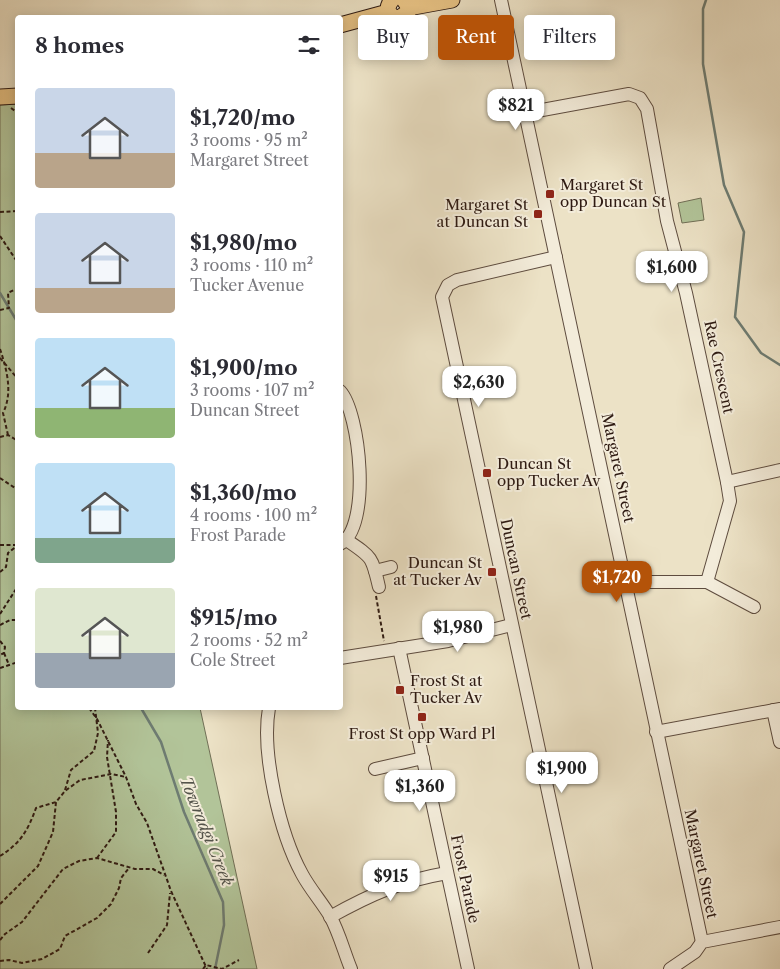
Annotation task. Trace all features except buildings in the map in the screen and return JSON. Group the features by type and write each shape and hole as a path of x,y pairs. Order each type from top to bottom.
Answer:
{"main road":[{"path":"343,24 390,6 391,16 399,18 406,15 406,4 452,0"},
{"path":"0,98 15,96"}],"street":[{"name":"Margaret Street","path":"501,0 702,942"},
{"name":"Rae Crescent","path":"526,113 629,94 640,98 647,109 667,221 686,293 730,501 707,582"},
{"name":"Duncan Street","path":"556,257 457,280 448,285 442,298 586,969"},
{"path":"343,394 351,418 360,469 360,502 352,530 343,542 368,554 379,587"},
{"path":"727,482 780,470"},
{"path":"375,571 391,567"},
{"path":"626,582 707,582 754,607"},
{"path":"343,657 448,641 511,625"},
{"name":"Frost Parade","path":"399,648 468,969"},
{"path":"269,710 266,723 268,760 286,839 302,874 330,917 352,969"},
{"path":"656,732 777,710 780,742"},
{"path":"375,769 423,758"},
{"path":"330,917 367,896 410,880 447,873"},
{"path":"670,969 695,952 702,942 780,927"}],"path":[{"path":"0,212 15,211"},
{"path":"0,236 15,258"},
{"path":"0,306 2,309 9,308 8,293 15,290"},
{"path":"0,349 4,361 9,401 3,413 8,434 15,439"},
{"path":"0,358 15,375"},
{"path":"0,437 8,434"},
{"path":"0,478 15,488"},
{"path":"0,545 15,545"},
{"path":"0,572 6,567 8,553 15,547"},
{"path":"0,614 15,591"},
{"path":"0,625 10,620 15,620"},
{"path":"0,641 6,647 4,654 9,665"},
{"path":"0,655 4,654"},
{"path":"0,668 15,663"},
{"path":"90,710 97,718 108,739 136,804 147,823 164,875 207,969"},
{"path":"65,791 71,770 94,751 98,733 95,710"},
{"path":"96,858 116,832 116,812 107,757 108,739"},
{"path":"0,904 38,866 53,832 56,802 65,791 80,780 111,774 126,777"},
{"path":"0,856 10,850 27,831 36,808 56,802"},
{"path":"0,940 22,922 63,869 79,861 96,858 135,870 153,869 164,875"},
{"path":"0,961 9,960 22,963 42,959 60,949 65,936 97,918 111,904 119,888 121,878 129,867"},
{"path":"148,953 167,925 171,891"},
{"path":"206,966 222,969 239,960"},
{"path":"203,969 206,966"}],"green space":[{"path":"15,104 15,710 200,710 257,969 0,969 0,105"},
{"path":"701,198 704,220 682,223 678,203"}],"waterway":[{"path":"706,0 703,9 703,64 724,185 744,232 735,317 761,353 780,365"},
{"name":"Towradgi Creek","path":"0,293 15,318"},
{"name":"Towradgi Creek","path":"142,710 161,742 184,812 223,902 224,925 215,969"}],"place":[{"name":"Margaret St opp Duncan St","path":"550,194"},
{"name":"Margaret St at Duncan St","path":"538,214"},
{"name":"Duncan St opp Tucker Av","path":"487,473"},
{"name":"Duncan St at Tucker Av","path":"492,572"},
{"name":"Frost St at Tucker Av","path":"400,690"},
{"name":"Frost St opp Ward Pl","path":"422,717"}]}
